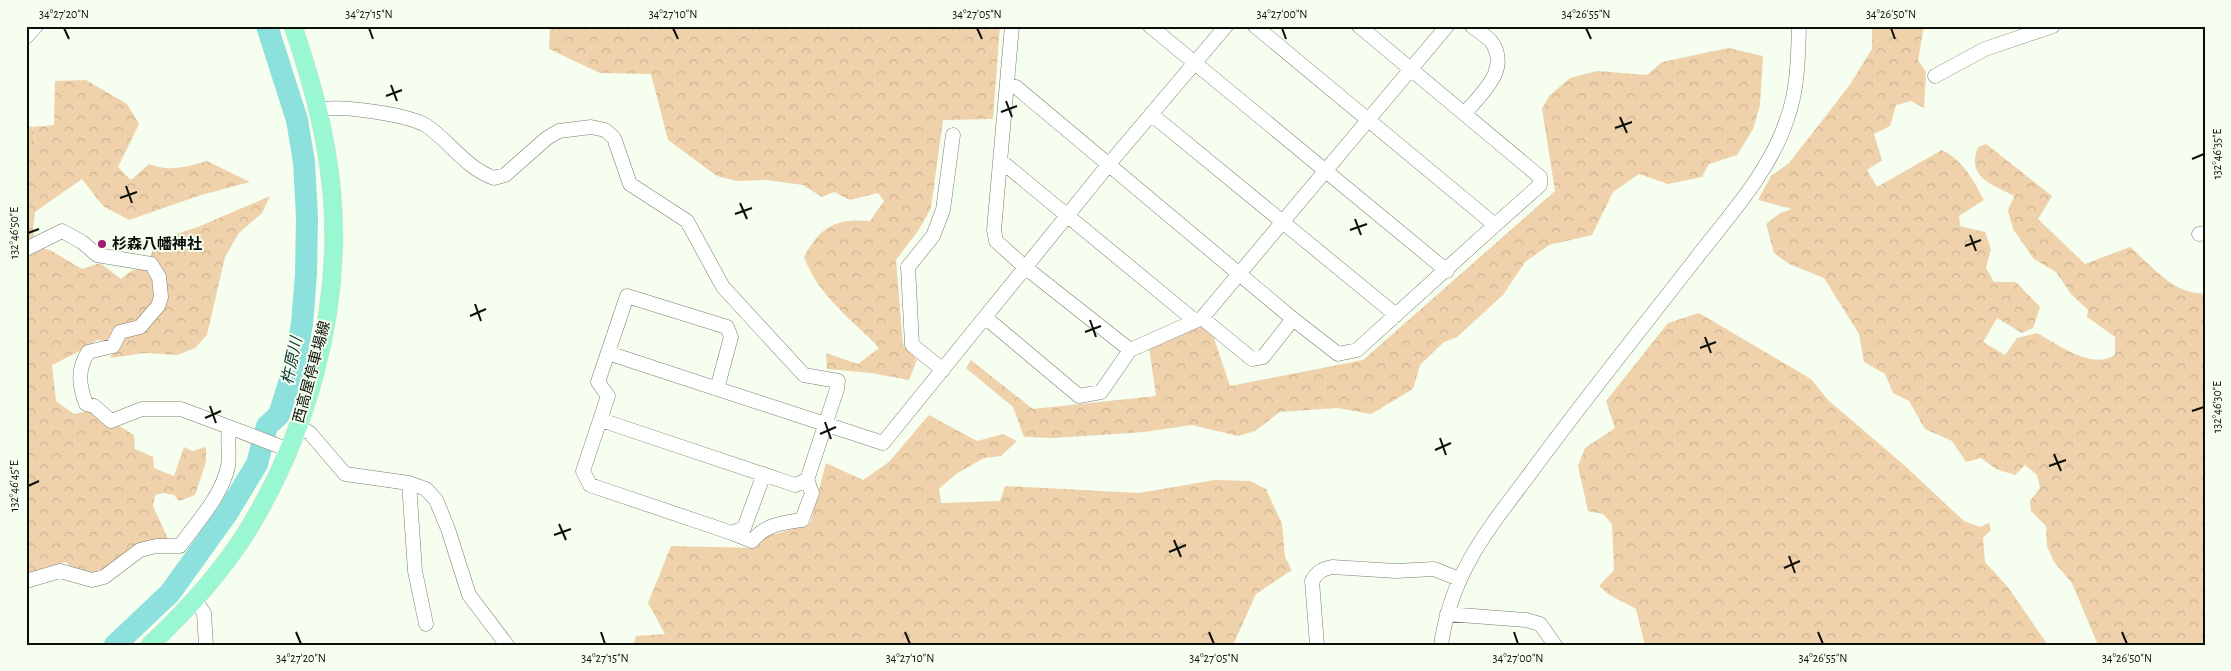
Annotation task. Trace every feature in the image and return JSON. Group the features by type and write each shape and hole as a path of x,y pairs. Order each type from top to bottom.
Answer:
{"main road":[{"name":"西高屋停車場線","path":"150,645 214,577 244,534 271,490 298,426 316,369 326,319 333,255 332,196 324,139 312,83 293,26"}],"street":[{"path":"26,37 36,26"},
{"path":"1012,26 994,230 996,241 1026,268 1130,350"},
{"path":"1150,26 1447,271"},
{"path":"608,353 883,443 1109,164 1226,26"},
{"path":"1255,26 1495,225"},
{"path":"1007,84 1016,87 1293,319 1338,354 1357,350 1447,271 1540,185 1540,177 1359,26"},
{"path":"986,318 1079,396 1101,392 1130,350 1198,319 1447,26"},
{"path":"1465,113 1493,80 1499,66 1497,54 1490,40 1472,26"},
{"path":"1441,645 1447,614 1459,580 1484,534 1562,429 1748,191 1776,146 1787,121 1795,93 1799,26"},
{"path":"1935,76 1985,49 2054,26"},
{"path":"318,110 336,108 411,118 427,126 474,169 494,178 505,175 547,138 559,131 592,126 605,130 614,138 630,184 687,221 723,287 757,324 804,374 838,381 807,480 812,493 802,520 776,524 760,531 752,541 590,485 583,471 608,396 598,382 627,296 727,327 732,337 717,389"},
{"path":"1151,114 1396,315"},
{"path":"943,370 912,345 908,267 933,236 943,210 953,135"},
{"path":"1000,161 1198,319 1252,359 1263,358 1293,319"},
{"path":"26,249 36,242 62,231 82,242 96,255 151,264 159,277 162,297 158,306 140,327 120,332 113,346 88,352 82,362 80,375 81,391 86,404 94,406 112,421 142,408 181,409 289,450"},
{"path":"601,420 795,485 807,480"},
{"path":"298,426 310,433 345,474 408,483 426,489 436,500 448,529 469,595 507,645"},
{"path":"26,582 60,571 92,580 104,577 140,550 156,546 180,546 223,485 228,464 227,440 229,427"},
{"path":"732,533 744,528 764,474"},
{"path":"408,483 415,571 426,624"},
{"path":"1317,645 1312,581 1315,574 1323,569 1332,567 1396,571 1434,570 1459,580"},
{"path":"194,599 204,613 206,645"},
{"path":"1447,614 1526,620 1540,624 1555,645"}],"green space":[{"path":"550,26 1000,26 993,119 943,120 931,208 918,231 896,260 903,345 917,360 909,380 871,373 827,369 826,353 858,364 879,348 827,296 818,284 804,257 816,238 831,226 848,221 870,221 884,201 878,193 850,200 834,192 822,197 803,185 766,180 737,181 717,176 668,140 651,74 600,73 549,49"},
{"path":"1872,26 1924,26 1918,60 1926,72 1924,108 1911,101 1896,105 1890,126 1874,134 1882,160 1867,170 1877,187 1942,150 1950,154 1962,165 1984,200 1959,216 1960,226 1985,232 1991,249 1986,268 1994,282 2016,282 2040,307 2033,328 2022,333 1997,318 1983,342 2005,355 2017,338 2037,333 2065,349 2086,358 2106,359 2115,355 2115,337 2087,317 2088,310 2071,294 2056,272 2034,259 2013,229 2008,211 2014,196 1989,183 1978,173 1975,166 1975,157 1978,147 1986,144 2052,196 2038,219 2085,264 2130,247 2174,285 2194,293 2205,293 2205,645 2098,645 2072,583 2054,562 2047,546 2046,526 2031,511 2030,501 2040,488 2037,475 2025,465 2015,475 1996,469 1981,458 1966,462 1952,441 1925,429 1909,401 1893,393 1885,374 1864,362 1859,334 1824,278 1789,264 1774,253 1766,224 1780,213 1792,209 1758,200 1771,176 1789,163 1849,86 1872,49"},
{"path":"1728,48 1763,56 1760,105 1753,129 1737,155 1709,164 1702,177 1668,184 1639,174 1613,192 1592,235 1549,245 1525,262 1503,295 1457,337 1444,342 1420,365 1413,389 1371,414 1337,408 1280,412 1255,431 1238,436 1192,425 1144,432 1055,438 1024,437 1013,407 966,368 971,360 1033,409 1156,396 1149,347 1202,325 1214,338 1230,386 1363,360 1555,191 1542,109 1549,96 1570,78 1597,71 1647,75 1662,62"},
{"path":"86,80 127,104 139,124 118,167 131,180 149,164 171,168 185,167 207,161 250,182 201,195 129,220 103,206 82,179 35,212 33,230 35,240 26,246 26,149 38,149 32,127 54,125 55,81"},
{"path":"26,125 32,127 38,149 26,149"},
{"path":"270,196 262,213 239,233 225,257 207,335 195,348 177,355 145,353 110,358 122,335 141,331 163,276 159,263 149,258 158,240 198,227"},
{"path":"38,247 50,250 82,269 100,263 121,279 133,270 147,270 157,290 153,309 109,341 97,340 52,365 56,401 74,414 94,410 134,435 135,449 153,457 154,468 174,476 184,447 192,451 206,447 206,462 195,495 179,501 174,495 163,493 155,495 153,506 169,541 137,544 95,573 76,570 66,562 26,575 26,255"},
{"path":"1699,313 1811,379 1828,400 1904,465 1964,521 1980,527 1989,523 1991,530 1983,538 1985,562 2007,586 2048,645 1645,645 1636,609 1608,594 1599,586 1614,570 1612,524 1603,514 1588,511 1578,466 1585,448 1615,428 1606,401 1668,323"},
{"path":"929,415 977,441 1003,434 1017,441 1001,456 984,458 956,474 939,489 941,503 1000,501 1005,486 1139,493 1215,480 1250,481 1266,489 1282,524 1285,557 1292,570 1256,594 1233,645 633,645 636,636 665,634 648,603 671,546 754,548 768,536 810,524 826,463 863,480 889,462"}],"waterway":[{"name":"杵原川","path":"115,645 170,593 228,512 257,464 267,426 279,415 294,367 302,324 306,274 307,217 304,162 297,120 267,26"}],"place":[{"name":"杉森八幡神社","path":"102,244"}]}
